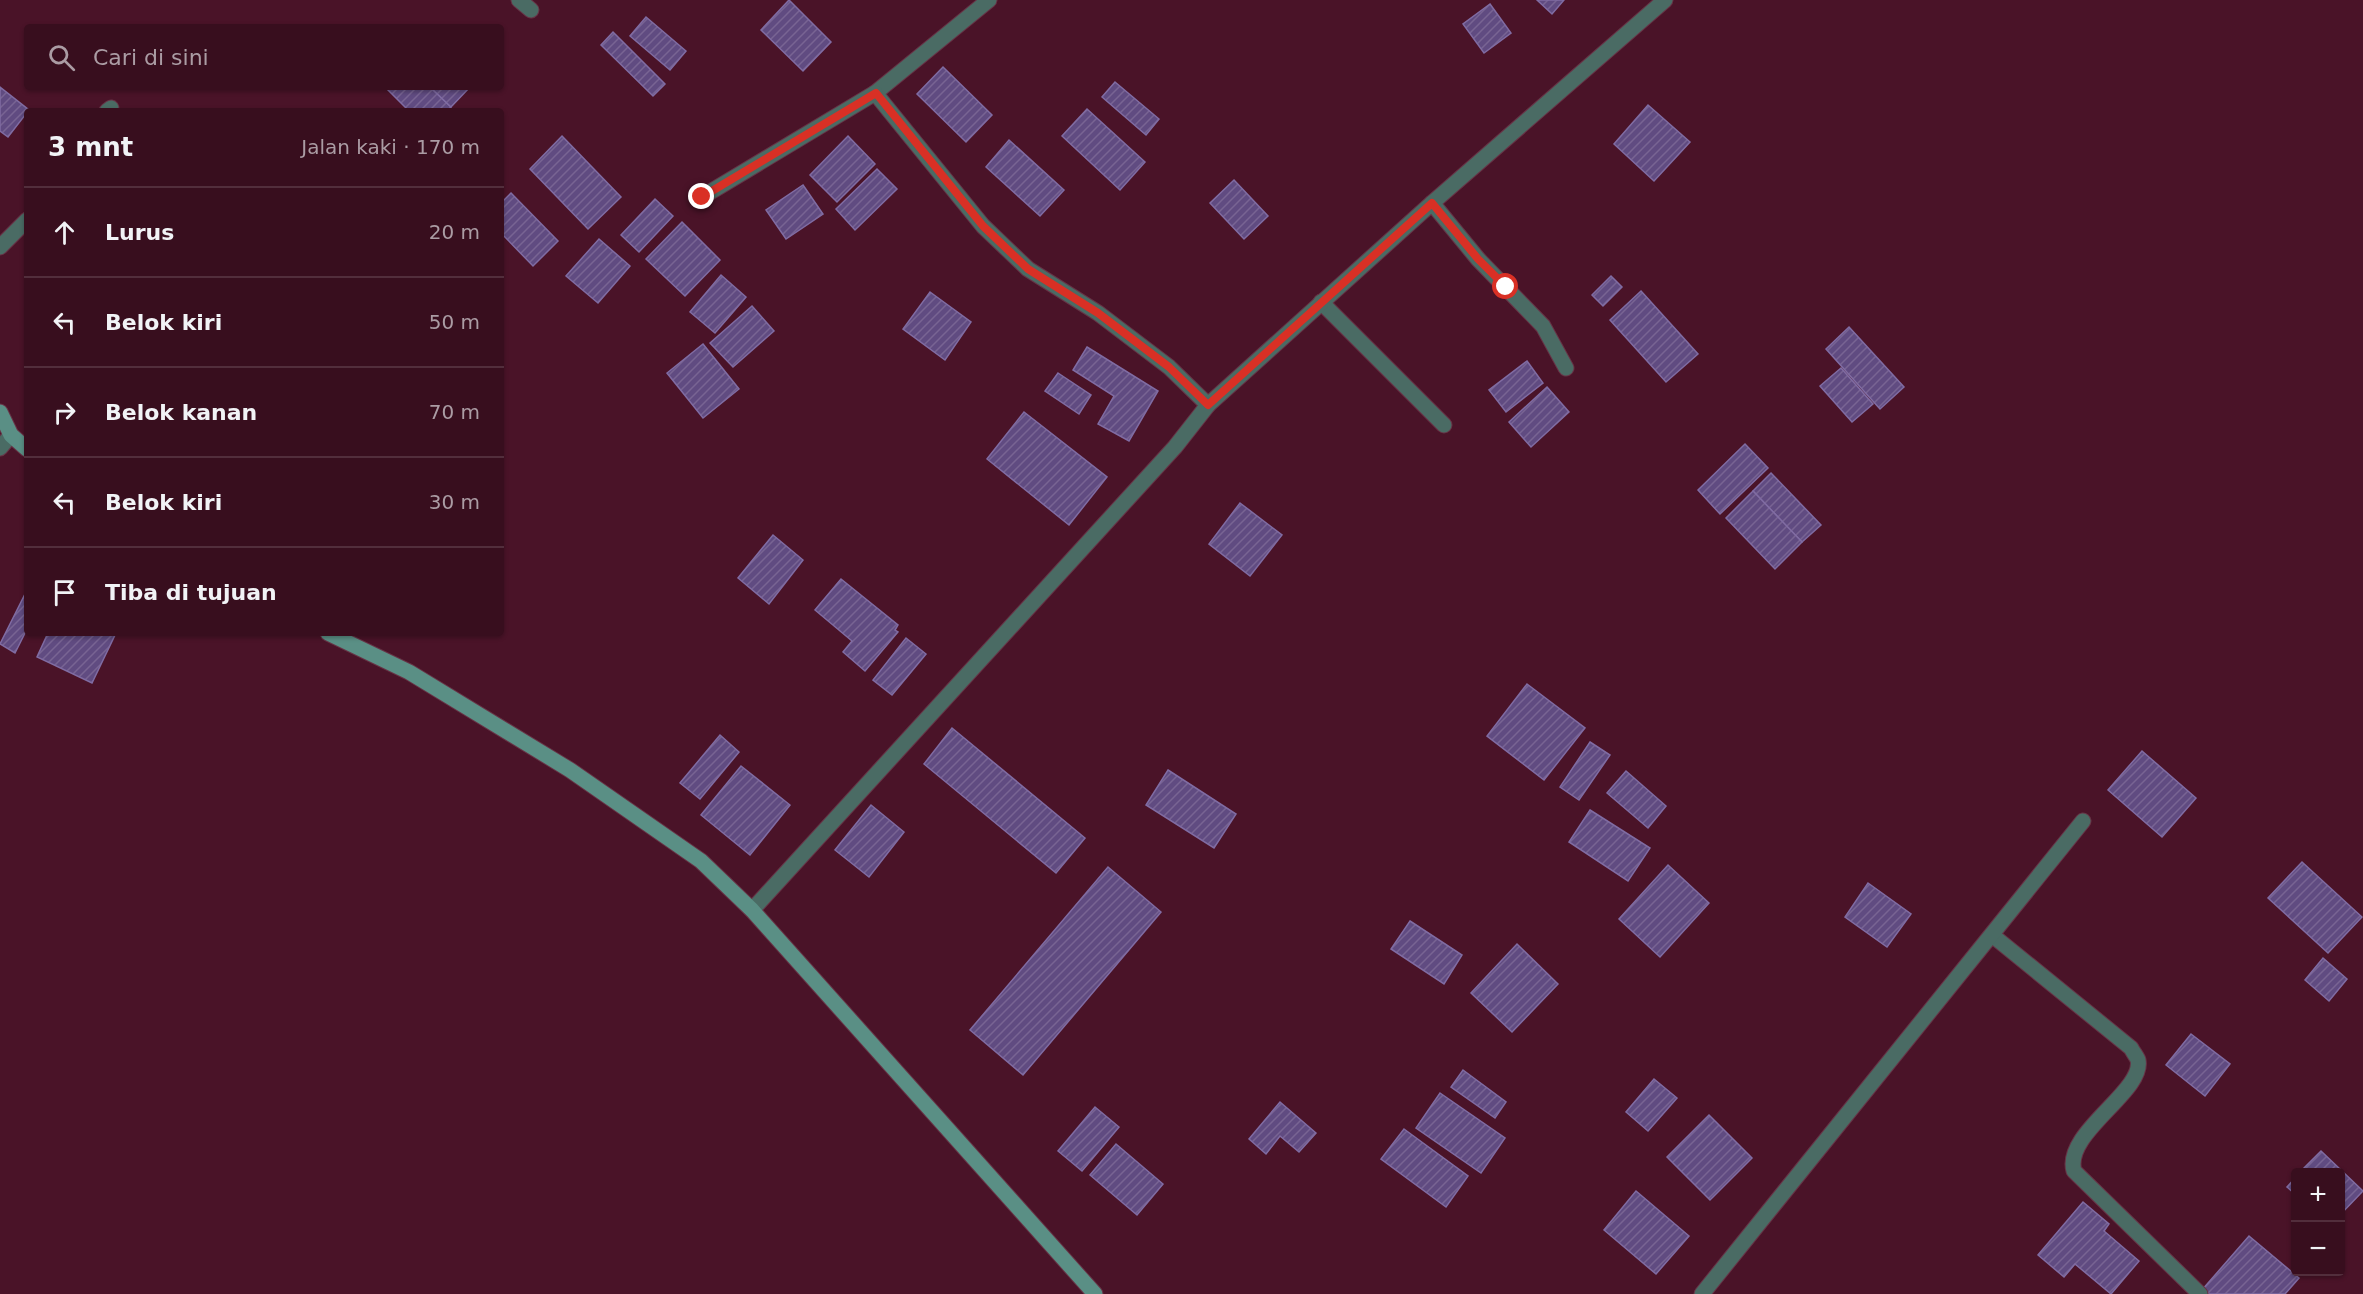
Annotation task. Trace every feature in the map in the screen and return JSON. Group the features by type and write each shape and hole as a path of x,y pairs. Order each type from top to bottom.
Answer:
{"street":[{"path":"702,197 876,93 989,0"},
{"path":"752,910 1175,447 1208,405 1432,203 1665,0"},
{"path":"876,93 983,226 1028,269 1098,313 1169,367 1208,405"},
{"path":"1432,203 1478,259 1543,326 1566,368"},
{"path":"0,247 24,223"},
{"path":"1321,302 1444,425"},
{"path":"0,412 11,435 24,446"},
{"path":"0,448 11,435"},
{"path":"334,636 409,672 570,770 701,861 752,910 1095,1294"},
{"path":"1702,1294 2083,821"},
{"path":"1992,935 2131,1048 2138,1060 2138,1068 2127,1089 2079,1142 2072,1162 2074,1171 2200,1294"}],"building":[{"path":"789,0 831,42 803,71 761,30"},
{"path":"1537,0 1564,0 1552,14"},
{"path":"1490,4 1511,33 1484,53 1463,24"},
{"path":"646,17 686,51 670,70 630,36"},
{"path":"613,32 665,84 653,96 601,45"},
{"path":"943,67 992,115 966,142 917,94"},
{"path":"1115,82 1159,119 1146,135 1102,97"},
{"path":"0,87 26,108 24,108 24,116 8,137 0,131"},
{"path":"388,90 433,90 451,107 450,108 406,108"},
{"path":"433,90 467,90 451,107"},
{"path":"1648,105 1690,142 1654,181 1614,144"},
{"path":"1087,109 1145,162 1120,190 1062,136"},
{"path":"562,136 621,197 588,229 530,169"},
{"path":"848,136 875,164 837,202 810,175"},
{"path":"1009,140 1064,190 1040,216 986,167"},
{"path":"877,169 897,189 855,230 836,209"},
{"path":"1234,180 1268,216 1244,239 1210,203"},
{"path":"803,185 823,214 786,239 766,210"},
{"path":"511,193 558,241 533,266 504,236 504,200"},
{"path":"655,199 673,216 639,252 621,235"},
{"path":"682,222 720,260 685,296 646,259"},
{"path":"599,239 630,266 598,303 566,276"},
{"path":"721,275 746,297 715,333 690,312"},
{"path":"1611,276 1622,287 1603,306 1592,295"},
{"path":"1641,291 1698,354 1666,382 1610,320"},
{"path":"930,292 971,322 945,360 903,329"},
{"path":"752,306 774,331 733,367 710,343"},
{"path":"1849,327 1904,387 1880,409 1826,349"},
{"path":"703,344 739,389 703,418 667,373"},
{"path":"1087,347 1158,391 1129,441 1098,424 1114,396 1073,370"},
{"path":"1527,361 1543,383 1506,412 1489,390"},
{"path":"1841,368 1873,404 1852,422 1820,386"},
{"path":"1058,373 1091,395 1079,414 1045,391"},
{"path":"1547,387 1569,412 1531,447 1509,422"},
{"path":"1024,412 1107,477 1069,525 987,459"},
{"path":"1745,444 1768,468 1720,514 1698,490"},
{"path":"1771,473 1821,525 1802,542 1753,491"},
{"path":"1753,491 1802,542 1775,569 1726,518"},
{"path":"1240,503 1282,535 1250,576 1209,544"},
{"path":"773,535 803,560 769,604 738,578"},
{"path":"841,579 898,625 895,630 898,632 865,671 843,652 852,641 815,610"},
{"path":"24,596 24,635 15,653 0,644"},
{"path":"47,636 115,636 92,683 37,657"},
{"path":"906,638 926,654 892,695 873,680"},
{"path":"1527,684 1585,728 1544,780 1487,736"},
{"path":"952,728 1085,838 1056,873 924,764"},
{"path":"720,735 739,752 700,799 680,783"},
{"path":"1590,742 1610,755 1579,800 1560,787"},
{"path":"2142,751 2196,798 2162,837 2108,790"},
{"path":"741,766 790,805 750,855 701,815"},
{"path":"1168,770 1236,814 1214,848 1146,805"},
{"path":"1626,771 1666,806 1648,828 1607,793"},
{"path":"871,805 904,832 869,877 835,850"},
{"path":"1590,810 1650,848 1628,881 1569,842"},
{"path":"2302,862 2362,917 2328,953 2268,898"},
{"path":"1668,865 1709,903 1660,957 1619,919"},
{"path":"1108,867 1161,912 1023,1075 970,1030"},
{"path":"1868,883 1911,914 1887,947 1845,917"},
{"path":"1410,921 1462,955 1444,984 1391,949"},
{"path":"1517,944 1558,984 1512,1032 1471,993"},
{"path":"2323,958 2347,979 2329,1001 2305,980"},
{"path":"2191,1034 2230,1064 2205,1096 2166,1065"},
{"path":"1463,1070 1506,1102 1495,1118 1451,1087"},
{"path":"1654,1079 1677,1098 1648,1131 1626,1112"},
{"path":"1440,1093 1505,1138 1481,1173 1416,1128"},
{"path":"1280,1102 1316,1133 1299,1152 1280,1136 1266,1154 1249,1139"},
{"path":"1095,1107 1119,1127 1082,1171 1058,1151"},
{"path":"1709,1115 1752,1158 1710,1200 1667,1157"},
{"path":"1404,1129 1468,1176 1446,1207 1381,1159"},
{"path":"1116,1144 1163,1184 1137,1215 1090,1175"},
{"path":"2321,1151 2339,1168 2304,1168"},
{"path":"2345,1174 2363,1191 2345,1210"},
{"path":"1636,1191 1689,1236 1656,1274 1604,1230"},
{"path":"2083,1202 2109,1224 2104,1231 2139,1261 2111,1294 2075,1264 2064,1277 2038,1255"},
{"path":"2249,1236 2291,1271 2291,1276 2299,1278 2285,1294 2207,1294 2202,1290"}],"route":[{"path":"702,197 876,93 983,226 1028,269 1098,313 1169,367 1208,405 1432,203 1478,259 1506,287"}]}
